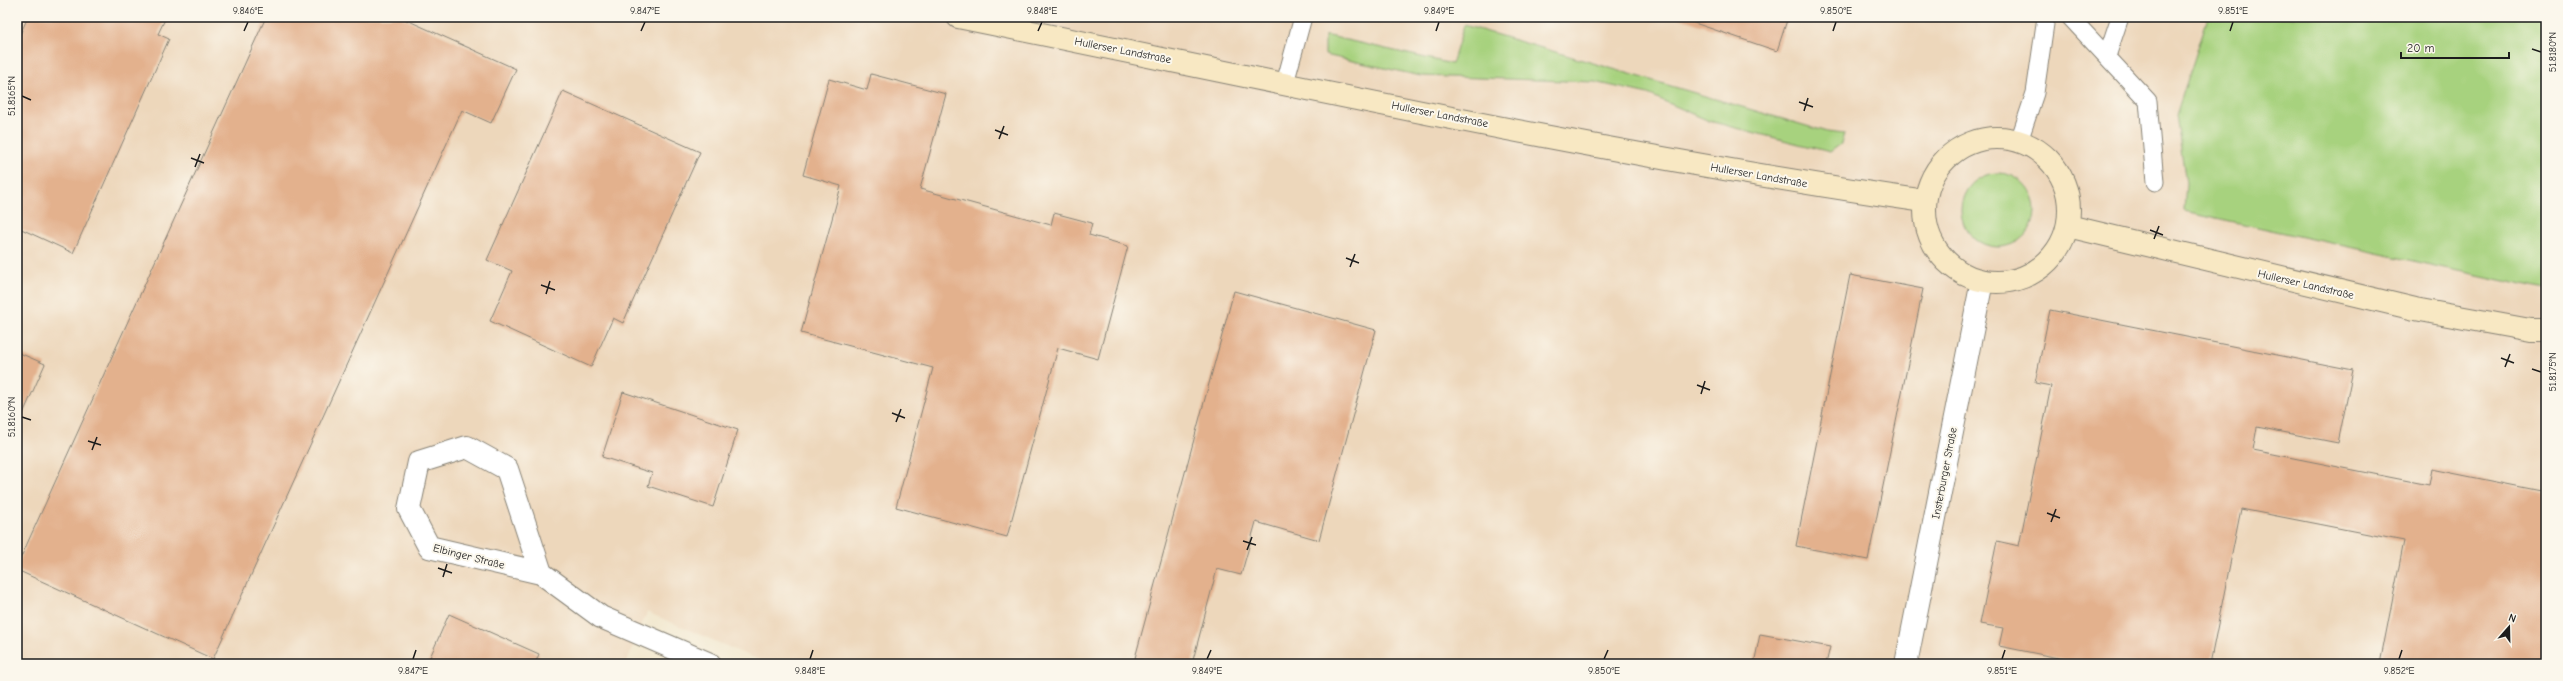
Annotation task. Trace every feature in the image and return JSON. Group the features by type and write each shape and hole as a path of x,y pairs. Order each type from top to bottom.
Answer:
{"street":[{"name":"Hullerser Landstraße","path":"958,17 1594,145 1850,191 1925,201"},
{"path":"1982,139 2019,141 2030,145 2050,160 2064,180 2070,204 2068,226 2059,248 2045,265 2026,277 2011,281 1982,281 1959,272 1941,256 1928,234 1925,201 1928,185 1940,164 1959,148 1982,139"},
{"name":"Hullerser Landstraße","path":"2068,226 2415,309 2530,330 2546,330"},
{"name":"Insterburger Straße","path":"1906,664 1982,281"},
{"name":"Elbinger Straße","path":"540,573 507,469 468,447 418,462 409,509 429,547 540,573 601,617 710,664"}],"lane":[{"path":"1285,83 1303,17"},
{"path":"2019,141 2035,93 2046,17"},
{"path":"2070,17 2148,101 2155,182"},
{"path":"2107,56 2120,17"}],"shaded area":[{"path":"17,17 2546,17 2546,664 768,664 647,612 626,664 17,664"}],"green space":[{"path":"2208,17 2546,17 2546,290 2184,211 2186,183 2176,115"},
{"path":"1464,25 1827,132 1844,134 1841,144 1830,152 1709,121 1648,94 1595,82 1421,76 1325,55 1325,35 1452,64"},
{"path":"1991,173 2005,173 2019,179 2029,189 2035,203 2035,217 2029,231 2019,241 2005,247 1991,247 1977,241 1967,231 1961,217 1961,203 1967,189 1977,179"}],"building":[{"path":"28,17 166,17 158,34 169,39 73,253 17,227 17,41"},
{"path":"266,17 400,17 516,69 491,123 462,110 213,659 17,570 17,566"},
{"path":"1677,17 1788,17 1777,51"},
{"path":"871,74 946,94 920,189 1051,225 1054,213 1092,223 1089,235 1128,246 1098,359 1058,348 1007,537 896,507 933,368 801,333 841,186 803,175 829,79 867,90"},
{"path":"563,91 700,152 623,323 613,318 591,367 490,321 512,271 487,260"},
{"path":"1850,275 1923,289 1868,560 1796,546"},
{"path":"1234,291 1376,330 1319,540 1256,522 1241,575 1217,569 1192,664 1158,664 1135,658"},
{"path":"2050,310 2353,370 2338,443 2257,427 2253,450 2429,485 2432,469 2546,492 2546,664 2380,664 2404,541 2241,509 2210,664 2088,664 1999,646 2003,628 1980,624 1997,541 2019,546 2051,386 2035,383"},
{"path":"17,352 45,364 17,427"},
{"path":"623,392 738,430 713,507 648,486 652,473 602,457"},
{"path":"449,614 539,654 535,664 427,664"},
{"path":"1760,634 1830,647 1826,664 1754,664"}]}
